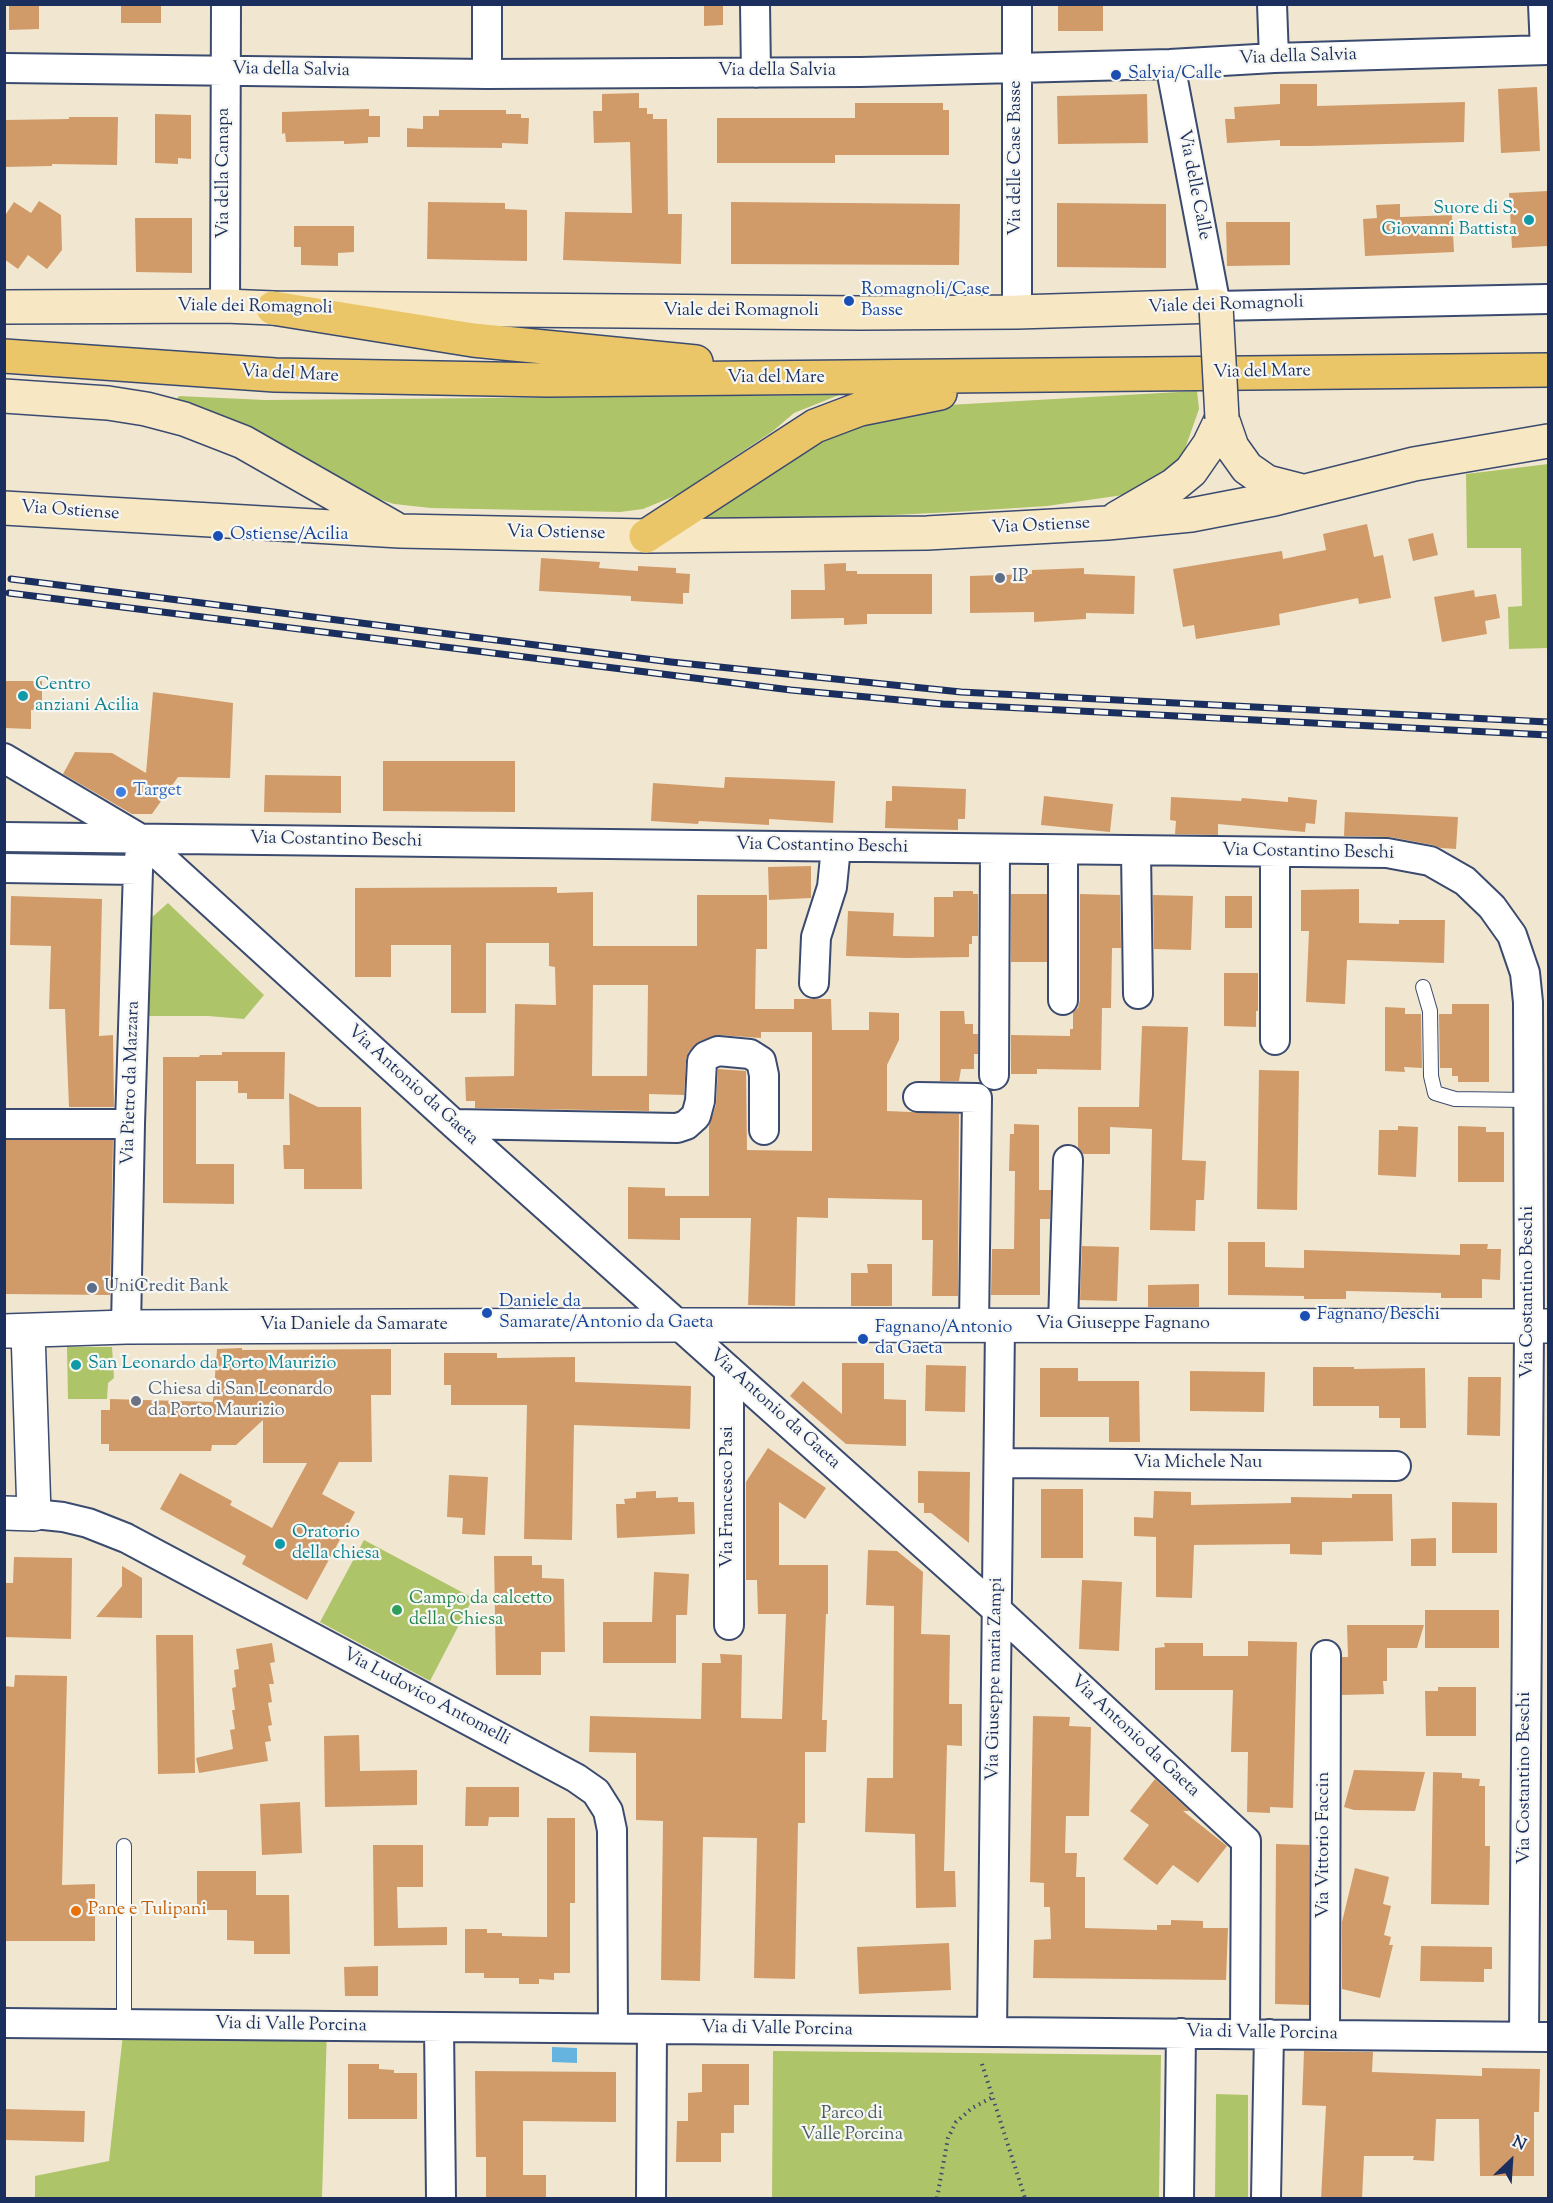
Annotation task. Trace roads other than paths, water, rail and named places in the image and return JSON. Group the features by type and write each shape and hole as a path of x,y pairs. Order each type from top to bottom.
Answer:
{"main road":[{"name":"Viale dei Romagnoli","path":"4,307 225,306 860,313 1017,312 1216,306"},
{"name":"Via Ostiense","path":"1216,306 1222,418 1232,447 1247,468 1267,482 1302,492"},
{"path":"273,308 445,337 661,358 798,379"},
{"name":"Via del Mare","path":"4,356 321,377 548,380 1548,370"},
{"path":"646,536 804,432 847,413 937,393 1094,374"},
{"path":"4,396 108,402 184,419 216,430 259,451 400,531"},
{"name":"Via Ostiense","path":"1107,523 1183,478 1204,453 1222,418"},
{"name":"Via Ostiense","path":"10,510 400,531 646,536 890,534 1107,523 1191,515 1231,509 1414,464 1548,441"}],"street":[{"name":"Via della Canapa","path":"225,306 226,4"},
{"path":"487,4 487,74"},
{"path":"755,4 756,73"},
{"name":"Via delle Case Basse","path":"1017,4 1017,312"},
{"path":"1272,4 1274,58"},
{"path":"1543,4 1546,50"},
{"name":"Via della Salvia","path":"4,68 487,74 756,73 1170,64 1274,58 1546,50"},
{"name":"Via delle Calle","path":"1170,64 1216,306"},
{"name":"Viale dei Romagnoli","path":"1216,306 1548,299"},
{"name":"Via Antonio da Gaeta","path":"4,758 141,839 454,1124 997,1610 1246,1841 1266,2199"},
{"name":"Via Costantino Beschi","path":"4,837 1387,853 1410,856 1440,866 1454,873 1476,890 1505,925 1517,948 1525,973 1528,1002 1528,1100 1539,1326 1536,2037"},
{"name":"Via Pietro da Mazzara","path":"126,1327 130,1124 138,870 141,839"},
{"path":"814,983 816,937 832,887 836,847"},
{"path":"994,1075 995,849"},
{"path":"1063,850 1063,1000"},
{"path":"1136,851 1138,994"},
{"path":"1275,852 1275,1040"},
{"path":"4,867 138,870"},
{"path":"454,1124 677,1128 686,1125 696,1116 700,1101 702,1061 706,1056 718,1051 750,1053 761,1061 764,1075 764,1130"},
{"name":"Via Giuseppe maria Zampi","path":"918,1097 977,1098 987,1325 999,1463 992,2032"},
{"path":"4,1124 130,1124"},
{"path":"1063,1325 1068,1160"},
{"name":"Via Giuseppe Fagnano","path":"680,1325 1539,1326"},
{"name":"Via Daniele da Samarate","path":"16,1331 126,1327 680,1325"},
{"path":"16,1331 19,1514"},
{"name":"Via Francesco Pasi","path":"729,1370 729,1625"},
{"name":"Via Michele Nau","path":"999,1463 1396,1466"},
{"name":"Via Ludovico Antomelli","path":"19,1514 82,1521 126,1538 576,1778 596,1792 608,1810 612,1830 613,2028"},
{"name":"Via Vittorio Faccin","path":"1325,2035 1326,1655"},
{"name":"Via di Valle Porcina","path":"4,2023 1536,2037"},
{"path":"439,2028 441,2199"},
{"path":"651,2199 652,2029"},
{"path":"1179,2199 1181,2033"}],"lane":[{"path":"1423,987 1430,1011 1431,1077 1435,1093 1455,1099 1528,1100"},
{"path":"124,1846 124,2025"}],"water":[{"path":"552,2047 577,2048 577,2063 552,2062"}],"railway":[{"path":"11,579 671,662 961,692 1548,722"},
{"path":"9,593 791,690 943,704 1548,735"}],"place":[{"name":"Salvia/Calle","path":"1116,75"},
{"name":"Suore di S. Giovanni Battista","path":"1529,220"},
{"name":"Romagnoli/Case Basse","path":"849,301"},
{"name":"Ostiense/Acilia","path":"218,536"},
{"name":"IP","path":"1000,578"},
{"name":"Centro anziani Acilia","path":"23,696"},
{"name":"Target","path":"121,792"},
{"name":"UniCredit Bank","path":"92,1288"},
{"name":"Daniele da Samarate/Antonio da Gaeta","path":"487,1313"},
{"name":"Fagnano/Beschi","path":"1305,1316"},
{"name":"Fagnano/Antonio da Gaeta","path":"863,1339"},
{"name":"San Leonardo da Porto Maurizio","path":"76,1365"},
{"name":"Chiesa di San Leonardo da Porto Maurizio","path":"136,1401"},
{"name":"Oratorio della chiesa","path":"280,1544"},
{"name":"Campo da calcetto della Chiesa","path":"397,1610"},
{"name":"Pane e Tulipani","path":"76,1911"}],"park label":[{"name":"Parco di Valle Porcina","path":"852,2125"}]}
